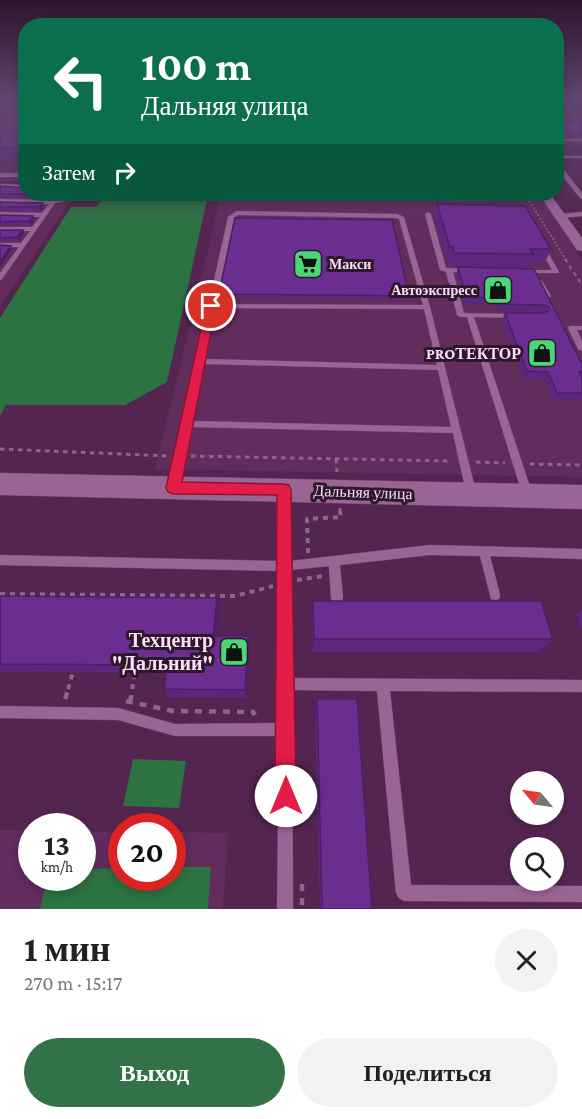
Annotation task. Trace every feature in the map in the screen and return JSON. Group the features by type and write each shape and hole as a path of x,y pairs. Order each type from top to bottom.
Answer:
{"street":[{"path":"550,201 582,248"},
{"name":"Дальняя улица","path":"0,484 582,496"}],"lane":[{"path":"565,141 582,144"},
{"path":"564,157 582,157"},
{"path":"564,173 582,197"},
{"path":"0,175 18,175"},
{"path":"0,186 18,187"},
{"path":"0,201 56,201"},
{"path":"0,278 53,202"},
{"path":"173,488 231,217 237,213 401,217 427,307 472,495"},
{"path":"0,214 44,215"},
{"path":"428,214 443,270 481,271"},
{"path":"561,216 582,214"},
{"path":"0,229 34,229"},
{"path":"513,272 556,272 540,244"},
{"path":"0,245 23,245"},
{"path":"0,262 11,262"},
{"path":"448,270 461,315 518,316"},
{"path":"535,272 548,296"},
{"path":"211,306 427,307"},
{"path":"470,315 528,495"},
{"path":"582,328 572,328 582,348"},
{"path":"200,361 442,368"},
{"path":"187,424 456,430"},
{"path":"284,490 286,566 285,909"},
{"path":"0,560 286,566 430,550 582,554"},
{"path":"484,552 495,595"},
{"path":"334,560 338,598"},
{"path":"286,684 582,686"},
{"path":"383,686 404,893 582,894"},
{"path":"0,712 118,714 175,730 286,729"}],"path":[{"path":"529,201 582,285"},
{"path":"0,449 180,456 464,461"},
{"path":"308,563 307,519 341,517 336,459"},
{"path":"0,594 235,596 286,583 335,575"},
{"path":"65,699 73,672"},
{"path":"130,702 135,673"}],"shaded area":[{"path":"0,141 18,141 18,181 0,181"},
{"path":"564,141 582,141 582,145 564,146"},
{"path":"0,184 18,184 18,201 70,201 0,306"},
{"path":"220,201 544,201 582,261 582,477 155,469"},
{"path":"0,830 18,830 18,891 96,891 96,831 108,832 108,891 186,891 186,832 228,833 223,909 0,909"}],"green space":[{"path":"102,201 207,201 167,382 125,405 6,405 0,416 0,318 71,207 96,207"},
{"path":"133,759 186,761 179,808 123,806"},
{"path":"186,867 211,867 208,909 40,909 44,891 96,891 96,869 108,868 108,891 186,891"}],"building":[{"path":"0,141 18,141 18,148 0,148"},
{"path":"0,186 18,187 18,194 0,194"},
{"path":"0,202 43,203 39,207 0,207"},
{"path":"437,204 525,206 551,249 530,249 533,254 454,253 453,247 450,247"},
{"path":"0,215 33,216 29,221 0,222"},
{"path":"235,218 392,220 409,296 219,294"},
{"path":"0,230 23,230 17,237 0,238"},
{"path":"0,245 11,246 0,261"},
{"path":"458,267 534,269 582,364 582,372 579,372 582,378 582,393 557,393 548,372 527,371 505,313 544,313 550,310 549,307 502,304 499,298 466,297"},
{"path":"446,284 449,284 453,301 450,301"},
{"path":"0,596 217,598 213,636 248,636 245,690 164,689 168,665 0,664"},
{"path":"313,601 541,601 553,639 314,639"},
{"path":"317,699 357,699 372,909 322,909"}],"place":[{"name":"Макси","path":"308,264"},
{"name":"Автоэкспресс","path":"498,290"},
{"name":"PROТЕКТОР","path":"542,353"},
{"name":"Техцентр \"Дальний\"","path":"234,652"}],"route":[{"path":"211,306 173,488 284,490 286,796"}]}
